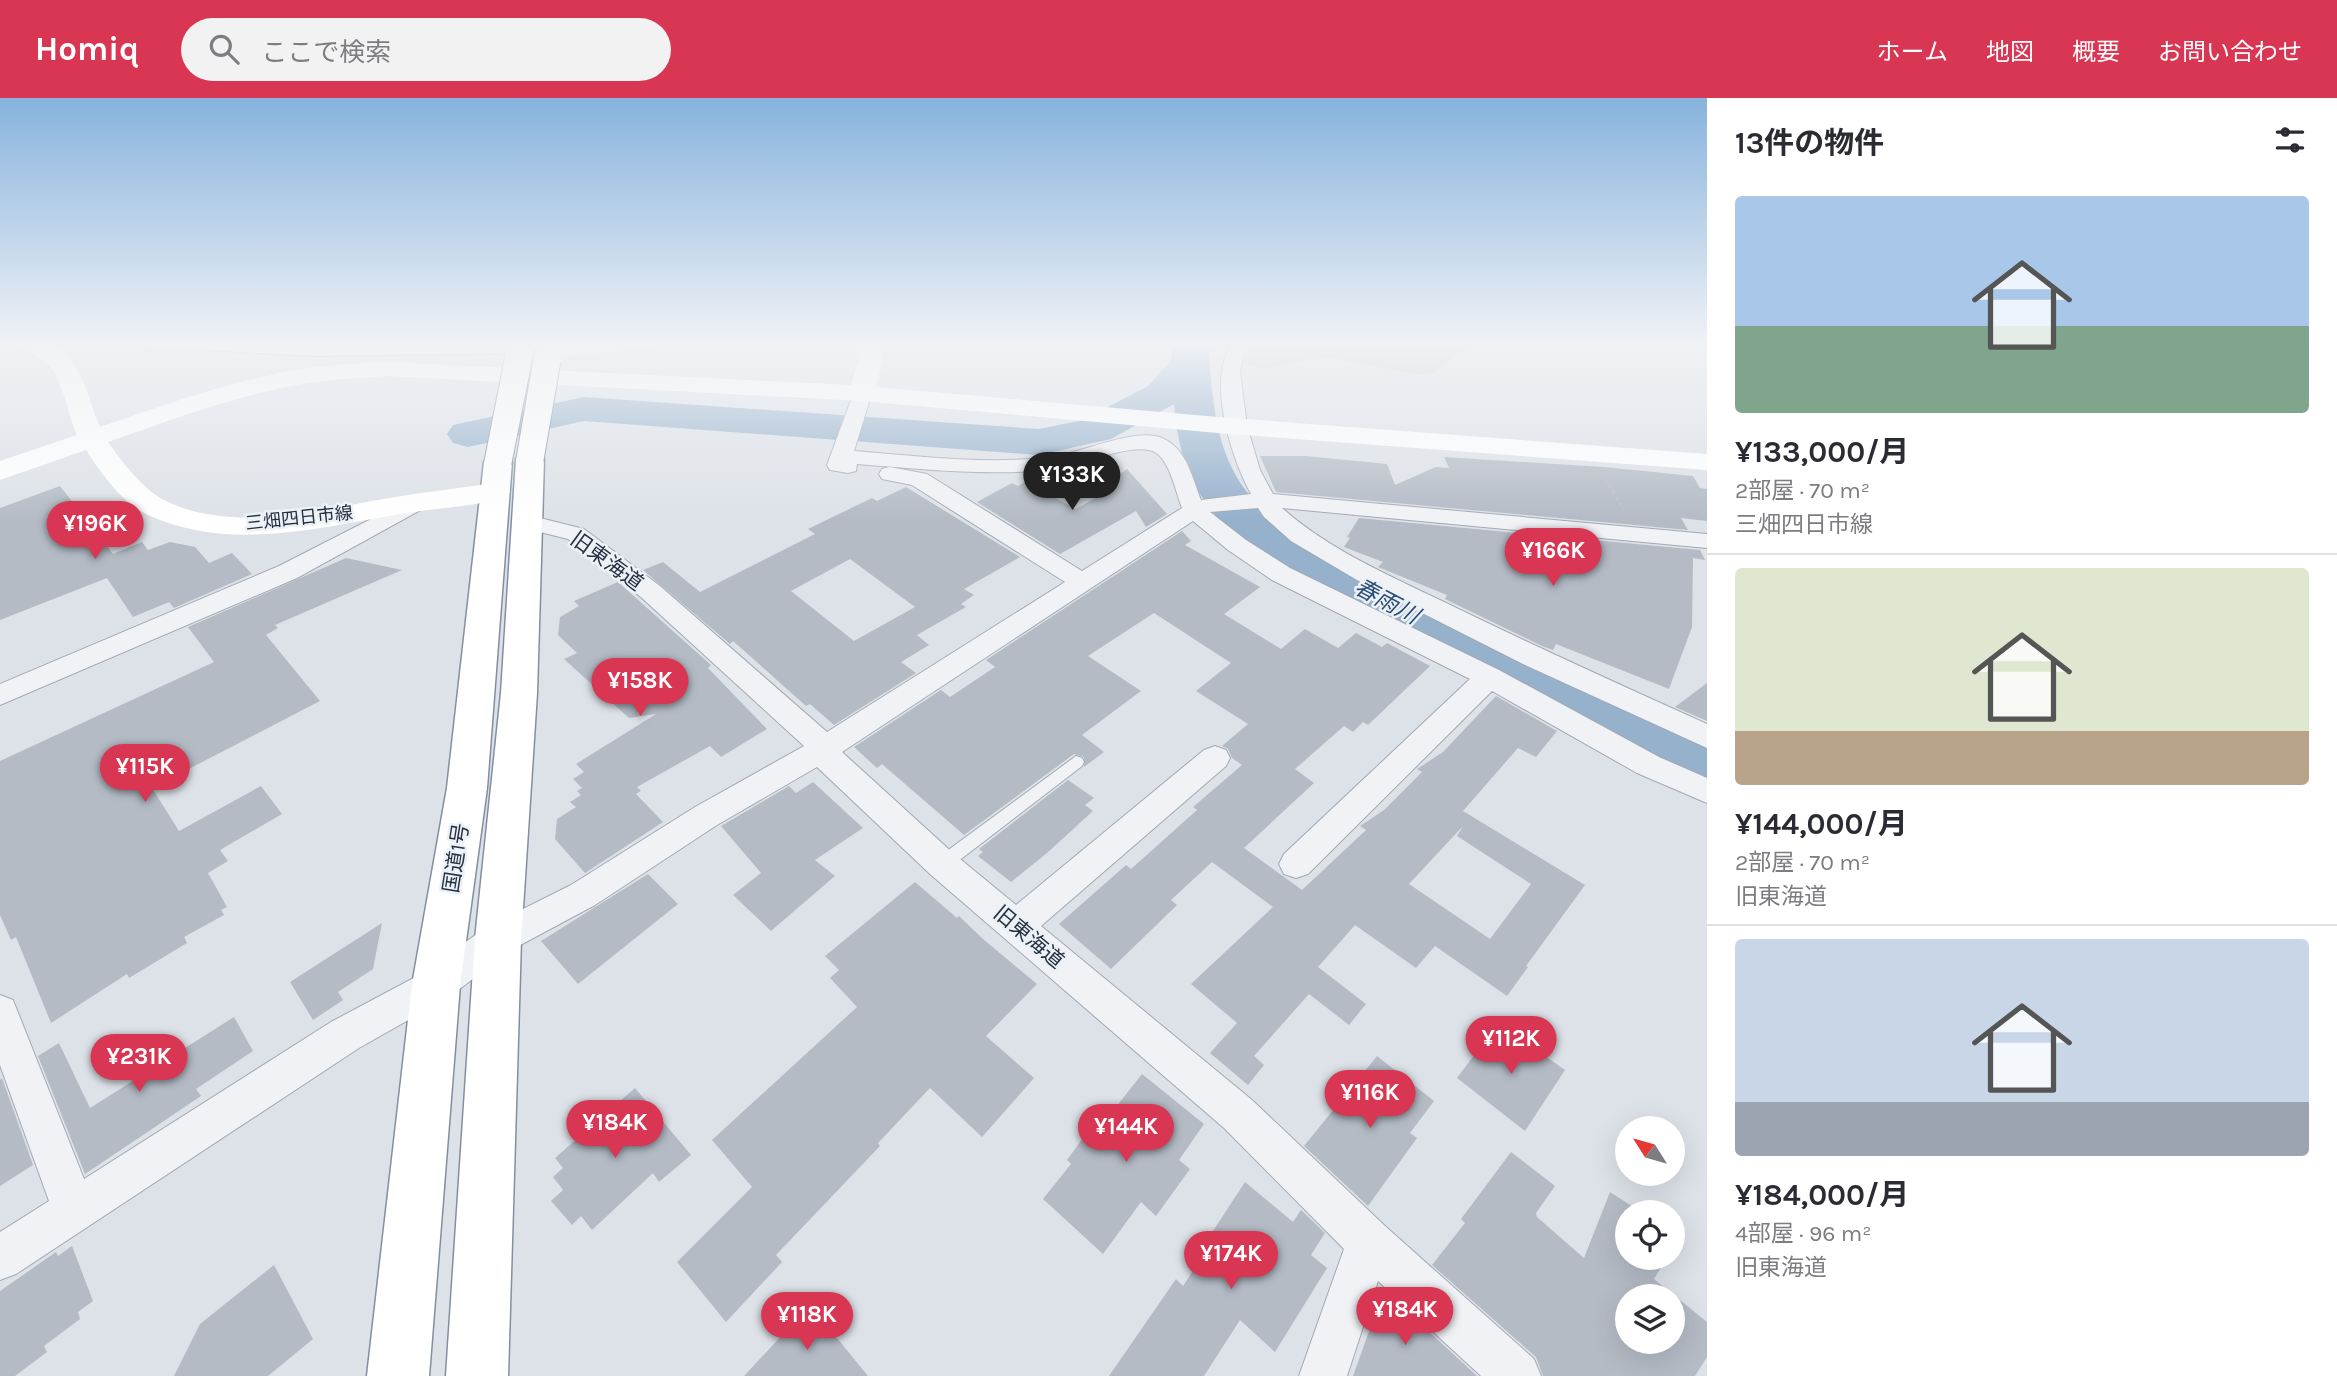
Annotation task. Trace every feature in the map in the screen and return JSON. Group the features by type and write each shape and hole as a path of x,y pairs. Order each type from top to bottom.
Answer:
{"main road":[{"name":"三畑四日市線","path":"77,401 93,439 143,499 156,508 192,519 262,525 418,502 508,471"},
{"path":"0,471 209,401"},
{"name":"国道1号","path":"398,1376 436,985 467,788 515,401"},
{"name":"国道1号","path":"477,1376 498,939 519,693 528,522 508,471 532,401"},
{"path":"872,401 1046,410 1707,463"}],"street":[{"path":"860,401 838,465 919,480 1081,580"},
{"path":"1228,401 1227,426 1249,470 1258,500 1299,536 1366,574 1533,657 1675,726 1707,737"},
{"path":"842,455 971,467 1006,467 1054,463 1132,444 1155,443 1172,454 1201,507 1237,545 1281,574 1489,677 1707,791"},
{"path":"0,1258 345,1035 436,985 498,939 583,895 706,816 825,748 1081,580 1201,507 1258,500 1707,541"},
{"path":"0,695 288,572 418,502"},
{"name":"旧東海道","path":"528,522 576,534 651,592 825,748 830,762 942,864 1238,1114 1369,1242 1517,1376"},
{"path":"1296,864 1489,677"},
{"path":"1651,761 1675,726"},
{"path":"1016,926 1215,758"},
{"path":"0,1013 74,1209"},
{"path":"1323,1376 1369,1242"}],"lane":[{"path":"942,864 1076,762"}],"path":[{"path":"1602,474 1640,535"}],"building":[{"path":"1260,456 1306,456 1387,464 1395,485 1436,467 1449,468 1444,457 1604,467 1693,476 1700,488 1707,489 1707,521 1681,518 1688,530 1276,492"},
{"path":"1127,469 1167,514 1146,527 1136,511 1060,554 977,502 1012,483 1018,486 1025,482 1076,509 1120,484 1116,477"},
{"path":"60,486 113,554 142,542 148,550 170,542 195,547 209,563 232,553 252,574 174,608 169,602 133,617 107,578 0,620 0,508"},
{"path":"906,487 1020,557 964,589 974,595 961,604 966,607 917,635 929,645 901,662 916,673 834,725 810,704 806,706 733,641 730,644 643,570 663,562 700,592 815,534 808,529 872,498 877,501","holes":["850,559 915,607 854,641 791,591"]},
{"path":"1359,518 1700,550 1705,560 1693,558 1692,627 1669,689 1556,644 1553,650 1542,646 1445,599 1447,595 1378,567 1383,562 1344,547"},
{"path":"1182,531 1191,541 1185,545 1260,587 1224,614 1281,649 1305,629 1338,648 1356,633 1382,647 1387,643 1430,666 1368,725 1363,722 1353,732 1344,726 1295,769 1314,783 1244,848 1302,890 1366,830 1360,826 1384,810 1422,772 1417,769 1443,752 1496,696 1557,731 1536,757 1518,748 1463,811 1585,885 1507,996 1435,946 1416,968 1355,925 1318,967 1366,1004 1349,1025 1309,994 1254,1056 1264,1065 1248,1085 1210,1053 1237,1023 1191,984 1273,907 1212,862 1171,900 1177,905 1111,969 1059,924 1126,865 1131,869 1197,810 1193,807 1242,765 1222,746 1248,724 1196,691 1231,663 1154,613 1088,656 1141,691 1082,735 1104,752 1084,767 1084,757 1074,754 964,835 882,764 877,768 854,747 941,690 950,697 995,667 986,660","holes":["1463,826 1457,836 1531,884 1490,939 1409,884"]},
{"path":"346,558 402,570 275,625 278,628 266,635 320,701 152,788 179,831 261,786 282,814 220,850 228,861 208,873 227,907 221,910 224,915 184,937 187,943 129,978 127,974 51,1023 16,937 11,940 0,915 0,761 214,662 188,627"},
{"path":"618,582 711,665 708,668 767,729 721,757 710,746 637,787 641,791 636,794 663,822 585,873 555,839 557,819 576,807 570,802 581,795 577,791 582,788 573,779 584,772 576,764 656,714 629,718 564,659 577,653 558,635 560,617 579,606 574,601"},
{"path":"1707,683 1707,721 1675,707"},
{"path":"1068,780 1094,798 1085,805 1093,811 1047,853 1011,882 978,856 983,852 979,849"},
{"path":"813,782 863,828 815,860 835,876 771,931 733,895 761,873 721,826 789,786 796,793"},
{"path":"648,874 678,904 578,984 541,941"},
{"path":"915,882 957,918 959,916 1037,984 986,1036 1034,1078 982,1137 930,1088 878,1143 880,1146 776,1255 782,1262 726,1322 677,1262 752,1187 712,1140 857,1007 830,978 839,970 825,956"},
{"path":"382,923 373,969 338,992 343,1000 313,1020 290,982"},
{"path":"234,1017 253,1051 196,1089 201,1096 85,1174 38,1056 59,1043 90,1108"},
{"path":"1498,1023 1565,1070 1525,1131 1457,1078"},
{"path":"1377,1056 1434,1101 1410,1133 1417,1138 1368,1206 1304,1146"},
{"path":"1142,1074 1204,1124 1179,1160 1190,1169 1156,1216 1141,1202 1103,1254 1043,1199 1071,1164 1067,1160 1089,1130 1094,1135"},
{"path":"2,1078 33,1165 0,1186 0,1080"},
{"path":"635,1088 691,1155 659,1182 653,1173 592,1230 581,1216 572,1225 551,1201 563,1190 553,1177 563,1168 555,1158"},
{"path":"1511,1152 1555,1186 1536,1213 1537,1217 1584,1258 1610,1192 1622,1200 1615,1200 1615,1270 1660,1270 1654,1279 1660,1284 1615,1284 1615,1354 1685,1354 1685,1304 1707,1322 1707,1357 1695,1376 1543,1376 1536,1357 1432,1265 1465,1223 1461,1219"},
{"path":"1245,1182 1293,1222 1301,1210 1325,1233 1311,1255 1327,1268 1275,1352 1240,1320 1204,1376 1109,1376 1176,1279 1183,1286 1215,1237 1211,1234"},
{"path":"72,1246 93,1301 78,1312 80,1319 44,1346 47,1352 15,1376 0,1376 0,1291 56,1252 58,1256"},
{"path":"274,1265 313,1339 268,1376 174,1376 200,1324"},
{"path":"1384,1290 1477,1376 1353,1376"},
{"path":"810,1305 868,1376 744,1376"}],"waterway":[{"path":"468,434 584,409 1039,442 1096,430 1150,401"},
{"name":"春雨川","path":"1194,401 1200,443 1210,473 1232,506 1272,539 1344,581 1707,760"}]}
